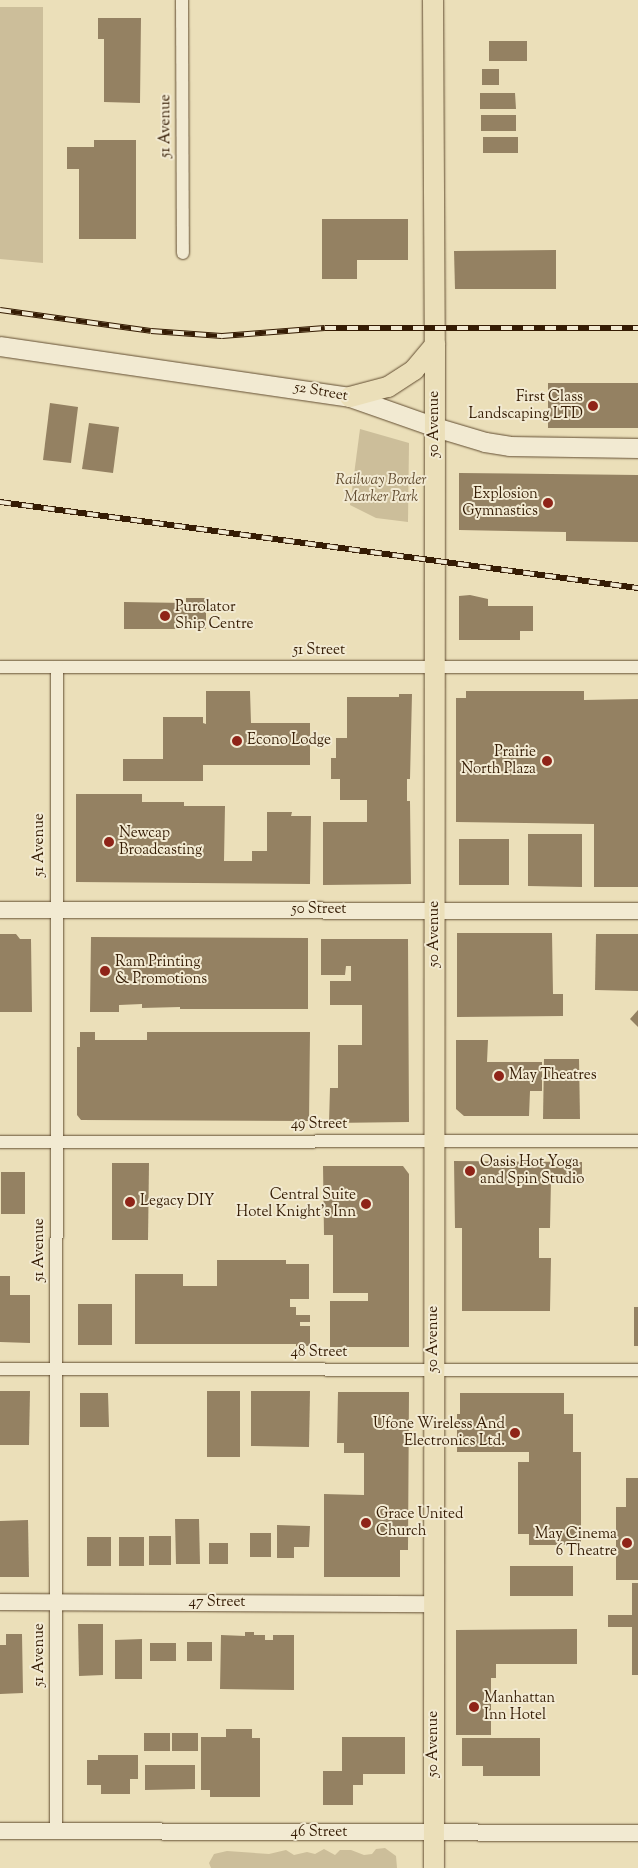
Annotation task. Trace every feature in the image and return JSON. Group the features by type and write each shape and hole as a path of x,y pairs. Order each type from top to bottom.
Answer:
{"main road":[{"name":"50 Avenue","path":"433,0 435,345 434,1868"},
{"path":"350,397 388,387 414,370 435,345"},
{"name":"52 Street","path":"0,346 350,397 435,427 485,442 509,446 638,448"}],"street":[{"name":"51 Avenue","path":"182,0 183,253"},
{"name":"51 Street","path":"0,668 638,667"},
{"name":"51 Avenue","path":"56,1832 57,668"},
{"name":"50 Street","path":"0,910 638,911"},
{"name":"49 Street","path":"0,1142 638,1141"},
{"name":"48 Street","path":"0,1370 638,1370"},
{"name":"47 Street","path":"0,1602 434,1604"},
{"name":"46 Street","path":"0,1832 638,1833"}],"green space":[{"path":"0,7 43,7 43,263 0,259"},
{"name":"Railway Border Marker Park","path":"360,429 409,443 408,522 376,518 350,505"},
{"path":"385,1848 396,1856 397,1868 211,1868 209,1863 214,1854 227,1851 269,1854 286,1850 294,1855 307,1852 315,1854 324,1849 335,1855 340,1850 351,1850 364,1855 372,1854 376,1849"}],"building":[{"path":"98,18 141,18 140,103 104,102 104,39 98,39"},
{"path":"489,41 527,41 527,61 489,61"},
{"path":"482,69 499,69 499,85 482,85"},
{"path":"480,93 515,93 516,109 480,109"},
{"path":"481,115 516,115 516,131 481,131"},
{"path":"483,137 518,137 518,153 483,153"},
{"path":"94,140 136,140 136,239 79,239 79,169 67,169 67,147 94,147"},
{"path":"322,219 408,219 408,260 357,260 357,279 322,279"},
{"path":"556,250 556,289 455,289 454,251"},
{"name":"First Class Landscaping LTD","path":"548,383 638,383 638,428 548,428"},
{"path":"50,403 78,407 71,463 43,460"},
{"path":"89,423 119,427 113,473 82,469"},
{"name":"Explosion Gymnastics","path":"459,473 638,475 638,542 566,541 566,532 459,530"},
{"path":"470,595 488,599 488,606 533,606 533,631 520,631 520,640 459,640 459,596"},
{"name":"Purolator Ship Centre","path":"186,598 206,598 206,629 124,629 124,602 186,603"},
{"name":"Econo Lodge","path":"206,691 250,691 251,723 310,723 310,765 203,765 203,781 123,781 123,759 163,759 163,717 203,717 203,723 206,724"},
{"name":"Prairie North Plaza","path":"466,691 584,691 584,700 638,699 638,887 594,887 594,824 456,822 456,698 466,698"},
{"path":"399,694 412,694 410,779 407,779 407,801 410,801 411,884 323,885 323,822 367,822 367,800 340,800 340,779 331,779 331,758 336,758 336,738 347,738 347,697 399,697"},
{"path":"76,794 142,794 142,802 184,802 184,806 225,806 224,861 252,861 252,851 267,851 267,812 292,812 291,816 311,816 310,884 76,882"},
{"path":"528,834 582,834 582,887 528,886"},
{"path":"459,839 509,839 509,885 459,885"},
{"path":"457,933 552,933 553,994 563,994 563,1016 457,1017"},
{"path":"0,934 16,934 20,939 31,939 32,1012 0,1012"},
{"path":"596,934 638,934 638,991 595,990"},
{"path":"91,937 308,938 308,1009 142,1008 142,1004 119,1005 119,1012 90,1012"},
{"path":"321,939 408,939 409,1122 329,1123 330,1088 338,1088 338,1045 362,1045 362,1005 330,1005 330,981 351,981 351,966 346,966 345,975 321,975"},
{"path":"638,1010 638,1027 630,1019"},
{"path":"80,1032 95,1032 95,1040 147,1040 147,1032 310,1032 309,1121 81,1120 77,1115 77,1047 80,1047"},
{"path":"456,1040 488,1040 487,1062 542,1062 542,1091 530,1091 529,1116 464,1116 456,1109"},
{"path":"544,1059 579,1059 580,1119 543,1119"},
{"path":"454,1161 582,1162 582,1180 551,1180 550,1228 539,1228 539,1258 551,1258 550,1311 462,1311 462,1228 455,1228"},
{"name":"Legacy DIY","path":"112,1163 149,1163 148,1240 112,1240"},
{"path":"323,1166 403,1166 409,1174 409,1347 330,1347 330,1301 368,1301 368,1293 333,1293 333,1235 324,1235"},
{"path":"1,1172 25,1172 25,1214 1,1214"},
{"path":"217,1260 286,1260 286,1264 309,1264 309,1299 290,1299 290,1307 296,1307 296,1315 310,1315 310,1322 300,1322 300,1326 310,1326 310,1346 296,1346 296,1344 135,1344 135,1274 183,1274 183,1286 217,1286"},
{"path":"0,1276 10,1276 10,1295 30,1295 30,1343 0,1342"},
{"path":"78,1304 112,1304 112,1345 78,1345"},
{"path":"634,1307 638,1307 638,1346 634,1346"},
{"path":"0,1391 30,1391 29,1445 0,1445"},
{"path":"207,1391 240,1391 240,1457 207,1457"},
{"path":"251,1391 310,1391 309,1447 251,1446"},
{"path":"338,1392 409,1392 408,1550 400,1550 400,1577 324,1577 324,1494 364,1495 364,1453 344,1453 344,1443 337,1443"},
{"path":"80,1393 108,1393 109,1427 80,1427"},
{"path":"460,1393 564,1393 564,1414 573,1414 573,1452 581,1452 581,1545 529,1545 529,1534 518,1534 518,1462 529,1462 529,1452 457,1452 457,1414 460,1414"},
{"name":"May Cinema 6 Theatre","path":"626,1478 638,1478 638,1580 616,1580 616,1507 626,1507"},
{"path":"175,1519 199,1519 200,1564 176,1564"},
{"path":"28,1520 29,1577 0,1577 0,1521"},
{"path":"277,1525 310,1526 309,1547 294,1547 294,1558 277,1558"},
{"path":"250,1533 271,1533 271,1557 250,1557"},
{"path":"149,1536 171,1536 171,1565 149,1565"},
{"path":"87,1537 111,1537 111,1566 87,1566"},
{"path":"119,1537 144,1537 144,1566 119,1566"},
{"path":"209,1543 228,1543 228,1564 209,1564"},
{"path":"510,1566 573,1566 573,1596 510,1596"},
{"path":"632,1583 638,1583 638,1675 632,1675 632,1627 608,1627 608,1615 632,1615"},
{"path":"78,1624 103,1624 103,1675 79,1676"},
{"name":"Manhattan Inn Hotel","path":"577,1629 577,1664 496,1664 496,1678 491,1678 491,1735 456,1735 456,1630"},
{"path":"245,1632 254,1632 254,1635 265,1635 265,1640 273,1640 273,1635 294,1635 294,1690 220,1689 221,1635 245,1636"},
{"path":"6,1634 22,1634 23,1693 0,1694 0,1645 6,1645"},
{"path":"142,1639 142,1679 115,1679 115,1640"},
{"path":"187,1642 212,1642 212,1661 187,1661"},
{"path":"150,1643 176,1643 176,1661 150,1661"},
{"path":"226,1729 252,1729 252,1738 260,1738 260,1797 210,1797 210,1790 201,1790 201,1737 226,1737"},
{"path":"144,1733 170,1733 170,1751 144,1751"},
{"path":"172,1733 198,1733 198,1751 172,1751"},
{"path":"342,1737 405,1737 405,1774 363,1774 363,1785 353,1785 353,1805 323,1805 323,1771 342,1771"},
{"path":"462,1738 540,1738 540,1776 483,1776 483,1766 462,1766"},
{"path":"98,1755 138,1755 138,1779 130,1779 130,1794 101,1794 101,1785 87,1785 87,1760 98,1760"},
{"path":"145,1765 195,1765 195,1789 145,1790"}],"railway":[{"path":"0,310 151,331 222,336 325,328 638,328"},
{"path":"0,502 638,588"}],"place":[{"name":"First Class Landscaping LTD","path":"593,406"},
{"name":"Explosion Gymnastics","path":"548,503"},
{"name":"Purolator Ship Centre","path":"165,616"},
{"name":"Econo Lodge","path":"237,741"},
{"name":"Prairie North Plaza","path":"547,761"},
{"name":"Newcap Broadcasting","path":"109,842"},
{"name":"Ram Printing & Promotions","path":"105,971"},
{"name":"May Theatres","path":"499,1076"},
{"name":"Oasis Hot Yoga and Spin Studio","path":"470,1171"},
{"name":"Legacy DIY","path":"130,1202"},
{"name":"Central Suite Hotel Knight's Inn","path":"366,1204"},
{"name":"Ufone Wireless And Electronics Ltd.","path":"515,1433"},
{"name":"Grace United Church","path":"366,1523"},
{"name":"May Cinema 6 Theatre","path":"627,1543"},
{"name":"Manhattan Inn Hotel","path":"474,1707"}]}
